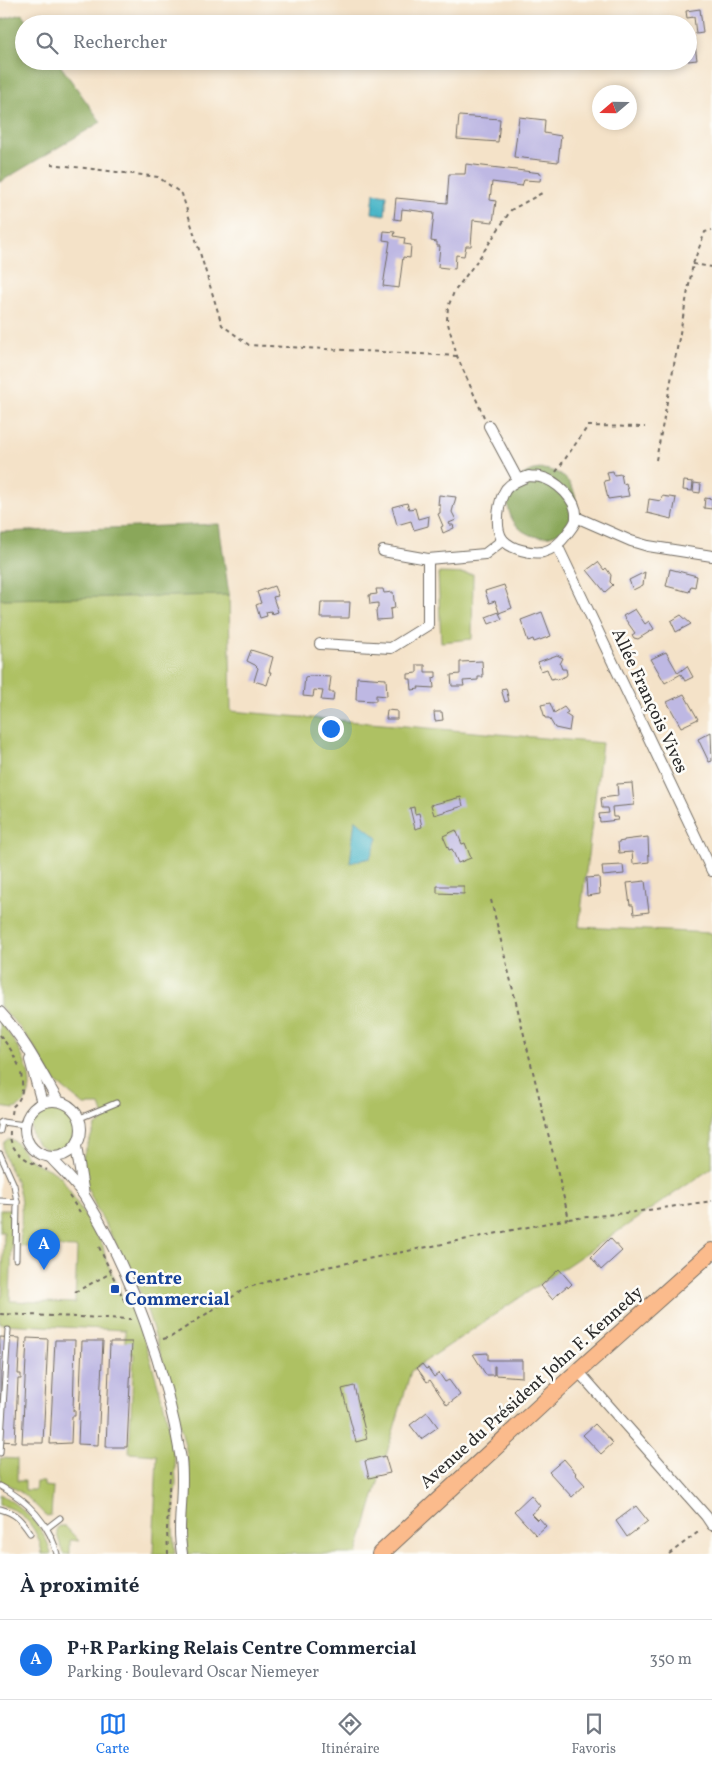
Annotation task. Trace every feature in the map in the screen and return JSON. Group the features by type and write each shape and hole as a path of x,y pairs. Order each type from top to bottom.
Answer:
{"main road":[{"name":"Avenue du Président John F. Kennedy","path":"380,1554 578,1371 712,1251"}],"street":[{"path":"489,426 518,480"},
{"path":"529,476 541,477 550,481 568,496 574,506 576,518 573,525 557,545 543,552 530,552 514,548 503,540 498,524 498,510 506,490 518,480 529,476"},
{"path":"576,518 631,541 648,546 712,556"},
{"path":"383,551 428,559 485,554 503,540"},
{"name":"Allée François Vives","path":"557,545 712,871"},
{"path":"320,644 391,648 428,625 428,559"},
{"path":"0,1012 11,1024 26,1047 58,1101"},
{"path":"26,1047 42,1103"},
{"path":"58,1101 67,1104 75,1110 80,1118 82,1128 76,1146 69,1153 50,1157 34,1150 26,1134 26,1124 31,1112 42,1103 58,1101"},
{"path":"76,1146 84,1196"},
{"path":"50,1157 84,1196 126,1273 151,1342 166,1389 181,1460 183,1491 180,1531 182,1554"},
{"path":"578,1371 711,1524"}],"lane":[{"path":"80,1118 116,1103"},
{"path":"0,1131 1,1122 26,1124"},
{"path":"0,1154 14,1185 17,1202 16,1259"},
{"path":"0,1201 17,1202"},
{"path":"0,1453 8,1330"},
{"path":"0,1486 23,1502 47,1528 54,1542 57,1554"},
{"path":"0,1509 14,1513 30,1533"},
{"path":"47,1528 60,1518"}],"path":[{"path":"52,164 158,177 182,194 222,325 249,344 457,356"},
{"path":"489,426 457,356 448,320 448,307 454,292 511,210 542,193"},
{"path":"656,460 693,264 705,232 712,230"},
{"path":"693,264 712,267"},
{"path":"550,481 588,426 644,427"},
{"path":"491,900 569,1219"},
{"path":"0,1035 21,1069 23,1086 20,1100 12,1107 10,1137 15,1150 23,1158 47,1170"},
{"path":"67,1192 83,1216"},
{"path":"151,1342 170,1337 246,1288 297,1273 569,1219 712,1201"},
{"path":"97,1241 123,1301 129,1307"},
{"path":"75,1292 111,1274"},
{"path":"0,1314 133,1319 131,1313"},
{"path":"168,1554 167,1529 170,1473"},
{"path":"669,1554 711,1524"}],"green space":[{"path":"15,16 15,70 63,70 101,122 0,182 0,20"},
{"path":"542,469 555,472 566,479 573,490 576,503 573,516 566,527 555,534 542,537 529,534 518,527 511,516 508,503 511,490 518,479 529,472"},
{"path":"219,524 229,595 0,599 0,532"},
{"path":"438,573 473,574 472,639 441,642"},
{"path":"229,595 231,711 602,743 579,927 712,933 712,1168 411,1371 357,1554 188,1554 186,1533 189,1478 186,1449 169,1381 147,1310 136,1282 96,1207 84,1180 83,1156 95,1127 105,1119 100,1105 84,1105 52,1079 35,1048 0,1006 0,599"},
{"path":"0,1022 21,1054 30,1080 29,1092 24,1102 14,1109 0,1107"},
{"path":"57,1106 69,1112 74,1119 74,1137 69,1144 62,1149 49,1150 37,1144 32,1137 31,1124 37,1112 44,1107"},
{"path":"8,1139 18,1144 31,1160 62,1178 103,1246 106,1260 124,1300 134,1310 165,1409 175,1463 176,1482 173,1529 175,1554 153,1554 157,1455 129,1453 134,1354 125,1352 125,1330 0,1324 4,1232 0,1232 0,1210 13,1210 10,1301 75,1303 77,1248 20,1246 21,1213 19,1189 3,1151 4,1142"},
{"path":"0,1458 17,1459 17,1481 25,1481 25,1490 35,1490 36,1482 44,1482 44,1486 53,1487 51,1515 47,1516 44,1514 23,1494 0,1481"},
{"path":"0,1494 17,1505 38,1526 44,1535 51,1554 42,1554 41,1546 34,1530 23,1516 8,1507 0,1505"},
{"path":"65,1526 79,1541 70,1540 70,1554 63,1554 57,1534 57,1528"}],"water":[{"path":"374,193 387,195 385,215 372,213"},
{"path":"355,819 378,838 370,858 350,863"}],"building":[{"path":"700,9 703,33 697,34 697,15 687,15 686,11"},
{"path":"459,116 500,119 498,142 457,139"},
{"path":"519,117 545,120 544,133 561,136 558,162 514,157"},
{"path":"466,164 541,173 540,181 524,180 522,186 492,182 490,200 496,201 493,222 473,220 471,246 466,246 464,256 456,255 455,269 438,267 440,246 437,246 437,242 431,241 434,213 402,209 401,220 394,219 396,198 447,203 449,174 465,174"},
{"path":"384,231 395,232 394,236 405,238 404,244 411,245 410,258 403,257 399,288 383,286 390,241 383,240"},
{"path":"613,471 614,475 621,474 623,484 626,483 629,496 608,499 604,481 609,480 607,472"},
{"path":"684,481 693,482 692,491 683,490"},
{"path":"694,483 701,484 700,493 693,492"},
{"path":"439,495 456,497 452,512 456,520 449,523 454,528 443,533 441,527 443,526 438,514 440,513 440,505 438,505"},
{"path":"662,496 676,498 672,519 647,513 649,499 661,501"},
{"path":"705,498 712,499 712,509 704,508"},
{"path":"407,503 409,509 415,508 418,519 429,516 428,526 414,530 411,521 397,525 392,507"},
{"path":"598,562 611,575 610,582 613,585 605,592 587,570"},
{"path":"670,569 697,576 695,587 691,586 689,592 666,586"},
{"path":"645,572 643,585 633,590 629,580"},
{"path":"504,585 512,608 499,613 502,619 489,624 486,617 499,612 495,601 489,603 485,591"},
{"path":"274,586 278,596 273,597 278,612 272,614 271,611 266,612 267,616 260,618 256,605 261,603 257,592"},
{"path":"376,589 383,589 384,593 393,592 395,608 390,609 391,619 377,620 376,611 378,603 370,604 369,595 377,594"},
{"path":"321,602 350,602 349,618 320,618"},
{"path":"635,609 645,624 649,621 654,629 638,639 632,635 635,633 623,616"},
{"path":"542,612 551,636 534,642 533,639 528,641 521,620"},
{"path":"681,615 691,624 676,632 671,621"},
{"path":"251,650 273,657 267,685 254,681 258,668 247,661"},
{"path":"666,652 678,673 687,666 693,677 685,681 681,674 665,683 651,659"},
{"path":"557,655 563,658 560,664 562,669 566,669 567,674 556,680 555,678 551,679 547,669 541,671 538,662"},
{"path":"482,661 483,677 478,677 478,680 463,681 464,686 452,686 451,675 460,674 460,662"},
{"path":"417,665 425,665 425,672 436,672 436,677 433,678 434,688 418,687 419,689 412,690 411,679 408,679 408,674 417,673"},
{"path":"305,677 331,677 329,692 334,692 333,701 321,700 323,691 314,690 313,697 303,696"},
{"path":"357,677 386,679 387,696 376,695 376,701 356,700"},
{"path":"506,688 509,701 505,702 501,689"},
{"path":"684,694 698,719 681,727 667,702"},
{"path":"550,703 554,713 564,707 568,712 565,714 571,718 569,731 555,728 549,718 545,718 541,705"},
{"path":"387,710 397,711 397,719 386,719"},
{"path":"434,712 442,712 443,720 435,721"},
{"path":"711,732 712,761 709,762 698,739"},
{"path":"632,783 634,805 612,807 613,817 617,817 618,820 600,822 599,814 609,813 608,808 602,808 601,798 618,796 617,784"},
{"path":"461,797 463,806 434,815 431,805"},
{"path":"414,807 415,814 419,813 422,827 415,829 410,808"},
{"path":"456,830 462,844 465,843 471,858 458,863 452,849 449,850 443,836"},
{"path":"648,837 649,862 633,864 632,852 619,853 618,842"},
{"path":"623,865 624,874 603,876 602,866"},
{"path":"599,877 600,894 587,896 586,878"},
{"path":"645,881 649,912 634,914 633,905 630,905 627,883"},
{"path":"437,886 464,886 464,894 437,893"},
{"path":"610,1238 622,1251 601,1270 591,1257"},
{"path":"559,1269 572,1284 552,1299 541,1286"},
{"path":"0,1337 20,1338 18,1374 21,1374 21,1379 18,1379 15,1442 0,1441"},
{"path":"27,1338 48,1339 43,1443 22,1443"},
{"path":"55,1340 75,1340 73,1411 75,1411 75,1416 72,1416 71,1443 50,1444"},
{"path":"82,1341 103,1341 98,1445 78,1444"},
{"path":"110,1342 132,1342 127,1447 106,1447"},
{"path":"488,1353 488,1360 522,1360 522,1377 495,1375 495,1366 494,1375 486,1375 473,1354"},
{"path":"422,1364 426,1369 428,1368 434,1377 439,1373 445,1382 449,1380 460,1395 447,1405 430,1380 427,1382 417,1368"},
{"path":"354,1386 367,1439 356,1442 342,1389"},
{"path":"427,1412 438,1427 421,1439 410,1425"},
{"path":"595,1424 613,1443 601,1454 583,1435"},
{"path":"385,1456 390,1473 369,1478 365,1461"},
{"path":"564,1459 585,1485 572,1497 549,1472"},
{"path":"531,1495 540,1506 531,1514 537,1520 539,1518 546,1526 536,1535 514,1511"},
{"path":"636,1506 648,1521 627,1537 616,1521"}],"place":[{"name":"P+R Parking Relais Centre Commercial","path":"44,1270"},
{"name":"Centre Commercial","path":"115,1289"}]}
